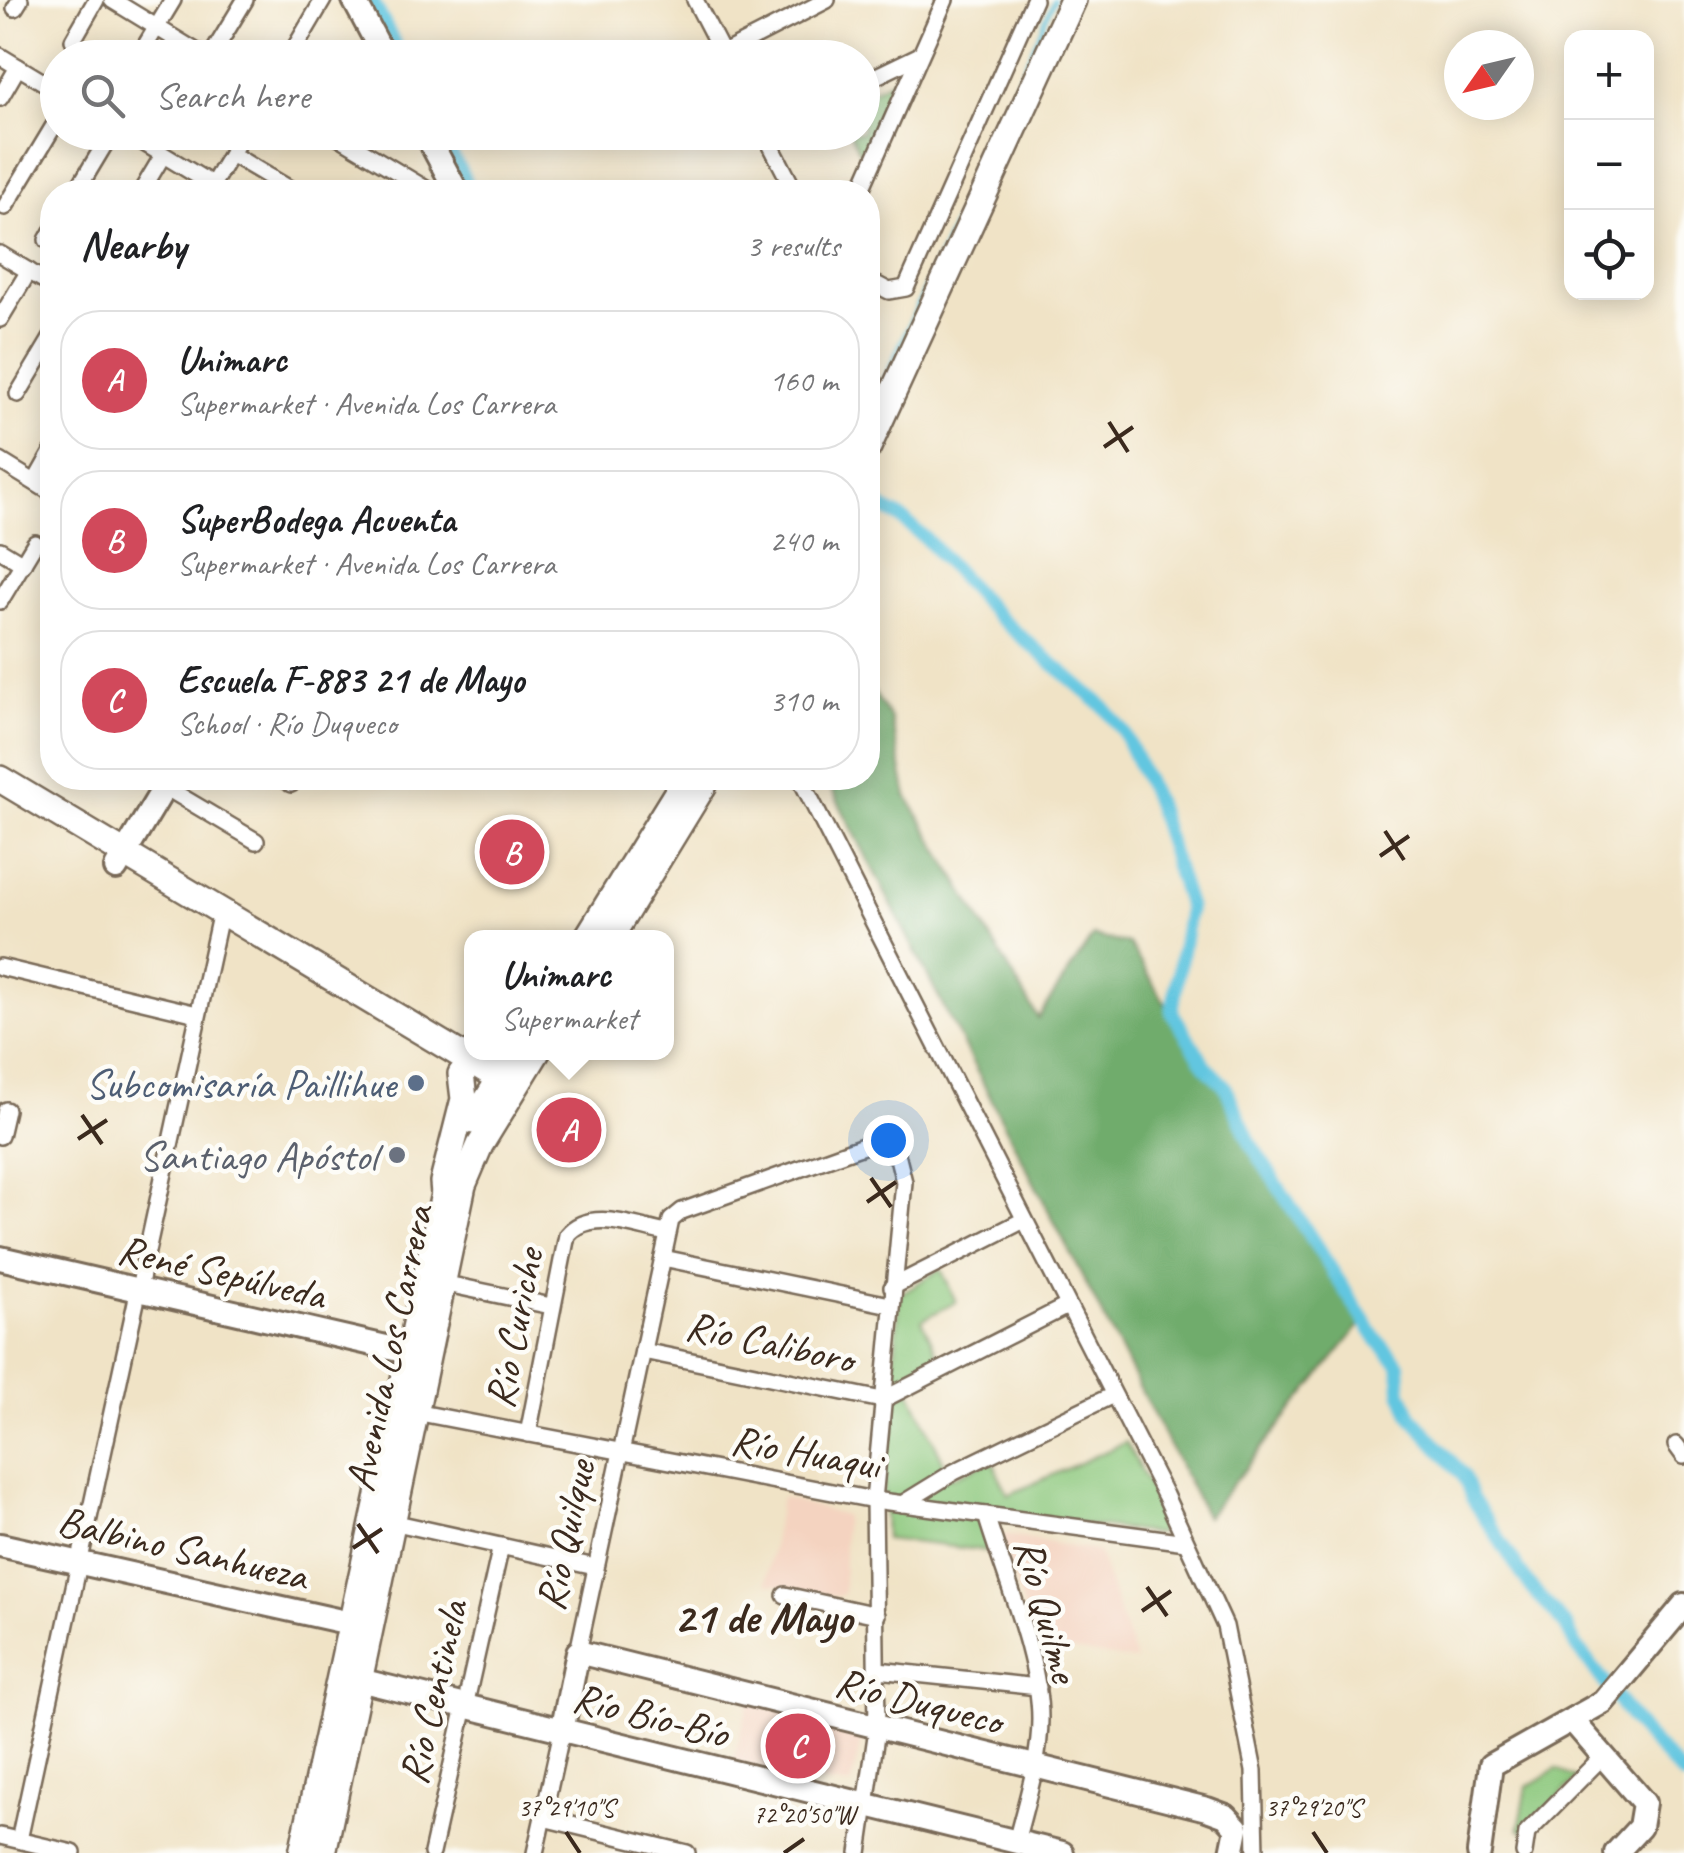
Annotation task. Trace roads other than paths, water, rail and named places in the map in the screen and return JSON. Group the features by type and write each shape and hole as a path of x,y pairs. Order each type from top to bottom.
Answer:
{"main road":[{"path":"880,421 1073,0"},
{"path":"0,779 120,861"},
{"path":"614,930 669,823 681,790"},
{"path":"593,930 669,823 698,790"},
{"path":"0,799 120,861 503,1091"},
{"path":"219,920 461,1074 503,1091"},
{"name":"Avenida Los Carrera","path":"302,1853 392,1522 415,1412 417,1354 442,1283 467,1174 513,1060"},
{"name":"Avenida Los Carrera","path":"323,1853 349,1678 350,1622 417,1354 444,1194 462,1143 530,1060"},
{"path":"444,1194 443,1182 464,1099 461,1074"}],"street":[{"path":"73,40 96,0"},
{"path":"112,0 178,40"},
{"path":"148,40 173,0"},
{"path":"220,40 245,0"},
{"path":"300,40 323,0"},
{"path":"354,0 375,40"},
{"path":"695,0 713,40"},
{"path":"751,40 827,0"},
{"path":"880,145 945,0"},
{"path":"880,286 889,291 906,288 1034,0"},
{"path":"0,56 40,80"},
{"path":"880,74 918,56"},
{"path":"0,98 18,67"},
{"path":"5,206 40,149"},
{"path":"83,180 101,150"},
{"path":"155,150 198,180"},
{"path":"216,180 233,150"},
{"path":"361,150 411,180"},
{"path":"435,150 451,180"},
{"path":"773,150 789,180"},
{"path":"865,180 878,150"},
{"path":"231,154 271,180"},
{"path":"147,180 163,155"},
{"path":"0,254 40,278"},
{"path":"0,318 28,271"},
{"path":"18,394 40,357"},
{"path":"0,462 40,486"},
{"path":"34,482 40,472"},
{"path":"0,601 35,543"},
{"path":"0,550 22,564"},
{"path":"120,861 163,790"},
{"path":"180,790 256,841"},
{"path":"806,790 1114,1395 1224,1626 1239,1681 1254,1771 1256,1853"},
{"path":"19,1840 219,920"},
{"path":"0,966 198,1014"},
{"path":"0,1136 6,1110"},
{"path":"667,1233 671,1220 682,1212 866,1143 878,1141 898,1158 904,1182 874,1500 877,1729 859,1853"},
{"name":"Río Curiche","path":"528,1434 566,1234 576,1223 590,1218 667,1233"},
{"path":"892,1287 1024,1220"},
{"name":"Río Quilque","path":"535,1853 667,1233"},
{"name":"René Sepúlveda","path":"0,1258 417,1354"},
{"path":"662,1258 890,1304"},
{"path":"442,1283 551,1306"},
{"path":"882,1400 1067,1306"},
{"name":"Río Caliboro","path":"643,1351 882,1400"},
{"path":"902,1504 954,1472 1114,1395"},
{"name":"Río Huaqui","path":"415,1412 874,1500 1186,1542"},
{"name":"Río Quilme","path":"986,1515 1038,1687 1040,1721 1034,1768 1016,1842"},
{"path":"392,1522 595,1566"},
{"name":"Balbino Sanhueza","path":"0,1545 350,1622"},
{"name":"Río Centinela","path":"432,1853 501,1546"},
{"path":"785,1595 877,1615"},
{"path":"1478,1853 1491,1765 1609,1695 1684,1605"},
{"name":"Río Duqueco","path":"578,1652 1207,1809 1226,1816 1237,1828 1232,1853"},
{"path":"878,1670 1038,1687"},
{"name":"Río Bío-Bío","path":"349,1678 1062,1853"},
{"path":"1572,1720 1640,1794 1645,1810 1640,1828 1616,1853"},
{"path":"1524,1853 1527,1833 1604,1756"},
{"path":"544,1818 687,1853"},
{"path":"0,1836 73,1853"}],"waterway":[{"path":"372,0 393,40"},
{"path":"880,389 1054,0"},
{"path":"449,150 465,180"},
{"path":"880,507 925,538 998,617 1104,707 1123,731 1155,800 1189,908 1172,1012 1207,1068 1225,1086 1251,1144 1377,1340 1399,1364 1401,1392 1411,1416 1463,1475 1472,1498 1529,1585 1566,1626 1575,1644 1644,1734 1684,1776"}],"place":[{"name":"SuperBodega Acuenta","path":"512,852"},
{"name":"Subcomisaría Paillihue","path":"416,1083"},
{"name":"Unimarc","path":"569,1130"},
{"name":"Santiago Apóstol","path":"397,1155"},
{"name":"Escuela F-883 21 de Mayo","path":"798,1746"}],"district":[{"name":"21 de Mayo","path":"763,1616"}]}
